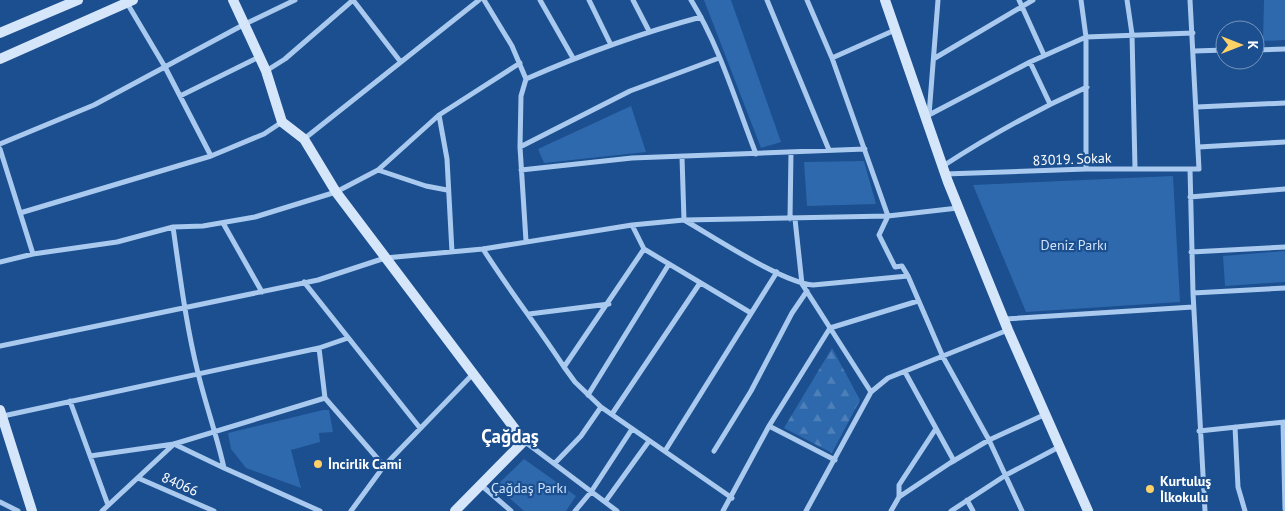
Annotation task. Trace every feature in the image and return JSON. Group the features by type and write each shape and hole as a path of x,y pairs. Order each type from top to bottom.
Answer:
{"street":[{"path":"0,33 61,3 78,0"},
{"path":"233,0 266,71 282,122 304,139 336,192 472,375 524,441 618,511"},
{"path":"0,144 94,105 243,25 295,0"},
{"path":"266,71 285,59 353,0 400,61"},
{"path":"304,139 479,0"},
{"path":"484,0 512,46 526,79 521,96 520,148 526,242"},
{"path":"540,0 573,58"},
{"path":"588,0 611,45"},
{"path":"633,0 649,31"},
{"path":"691,0 701,17 719,58 756,154"},
{"path":"767,0 829,150"},
{"path":"807,0 832,58 888,216 879,235 895,267 902,266 908,276 943,357 989,440 1022,511"},
{"path":"886,0 944,170 1008,330 1060,447 1084,510"},
{"path":"927,116 935,58 938,0"},
{"path":"935,58 1020,3 1033,0"},
{"path":"1081,0 1086,37 1086,169"},
{"path":"1127,0 1132,34 1134,168"},
{"path":"1190,0 1199,147 1285,142"},
{"path":"0,59 130,2 211,156"},
{"path":"1020,3 1044,55"},
{"path":"526,79 573,58 649,31 701,17"},
{"path":"832,58 897,29"},
{"path":"927,116 1044,55 1086,37 1192,33"},
{"path":"1265,50 1285,49"},
{"path":"1194,51 1215,50"},
{"path":"180,96 259,57"},
{"path":"520,148 630,90 719,58"},
{"path":"0,262 33,254 117,242 173,227 223,223 255,217 336,192 378,170 439,115 520,62"},
{"path":"1030,62 1050,104"},
{"path":"944,170 988,136 1087,87"},
{"path":"1197,107 1285,103"},
{"path":"439,115 447,159 447,190 452,252"},
{"path":"20,213 211,156 264,134 282,122"},
{"name":"83019. Sokak","path":"944,170 1199,169 1199,147"},
{"path":"0,149 33,254"},
{"path":"521,170 632,158 865,149"},
{"path":"791,152 793,219 802,284 871,392"},
{"path":"682,157 684,220"},
{"path":"1190,169 1193,307 1205,511"},
{"path":"378,170 426,186 447,190"},
{"path":"1190,197 1285,190"},
{"path":"0,346 318,280 385,258 483,249 632,225 684,220 888,216 959,208"},
{"path":"684,220 802,284 908,276"},
{"path":"223,223 262,292"},
{"path":"632,225 644,249 700,284 751,312"},
{"path":"173,227 185,307 198,372 210,420 216,430 224,468"},
{"path":"1191,252 1285,247"},
{"path":"483,249 516,301 528,314 564,367 588,394 601,407 732,498"},
{"path":"564,367 609,304 644,249"},
{"path":"588,394 668,264"},
{"path":"665,451 777,272"},
{"path":"304,282 420,428"},
{"path":"612,414 700,284"},
{"path":"1193,293 1285,288"},
{"path":"714,451 751,392 792,313 807,291"},
{"path":"723,511 732,498 769,426 830,328 918,301"},
{"path":"528,314 609,304"},
{"path":"1005,319 1193,307"},
{"path":"807,511 871,392 888,378 1008,330"},
{"path":"32,511 1,413 70,401 198,372 319,348 348,338"},
{"path":"319,348 325,398 384,466"},
{"path":"905,372 935,430 954,460"},
{"path":"351,511 384,466 472,375"},
{"path":"90,456 174,444 325,398"},
{"path":"70,401 108,505"},
{"path":"555,463 581,436 601,407"},
{"path":"891,511 899,497 954,460 989,440 1046,414"},
{"path":"1199,431 1284,422 1285,510"},
{"path":"769,426 835,460"},
{"path":"1235,427 1238,487 1245,511"},
{"path":"575,511 591,492 632,429"},
{"path":"899,497 899,485 935,430"},
{"path":"455,511 524,441"},
{"path":"605,502 649,441"},
{"path":"174,444 320,511"},
{"path":"102,511 174,444"},
{"path":"951,511 1006,475 1060,447"},
{"name":"84066","path":"138,478 214,511"},
{"path":"480,484 510,511"},
{"path":"967,500 973,511"},
{"path":"0,502 18,511"}],"green space":[{"path":"704,0 731,0 781,142 761,148"},
{"path":"1264,0 1285,0 1285,40 1265,41"},
{"path":"631,106 646,152 544,163 538,149"},
{"path":"864,161 876,204 807,206 804,162"},
{"name":"Deniz Parkı","path":"1173,176 1180,302 1026,312 973,185"},
{"path":"1285,251 1285,282 1225,286 1223,256"},
{"path":"832,348 860,400 832,453 784,428"},
{"path":"329,410 333,432 319,433 320,442 291,450 301,488 246,468 231,449 228,433"},
{"name":"Çağdaş Parkı","path":"524,459 576,496 566,511 524,511 496,486"}],"place":[{"name":"İncirlik Cami","path":"318,464"},
{"name":"Kurtuluş İlkokulu","path":"1150,489"}],"district":[{"name":"Çağdaş","path":"510,436"}]}
